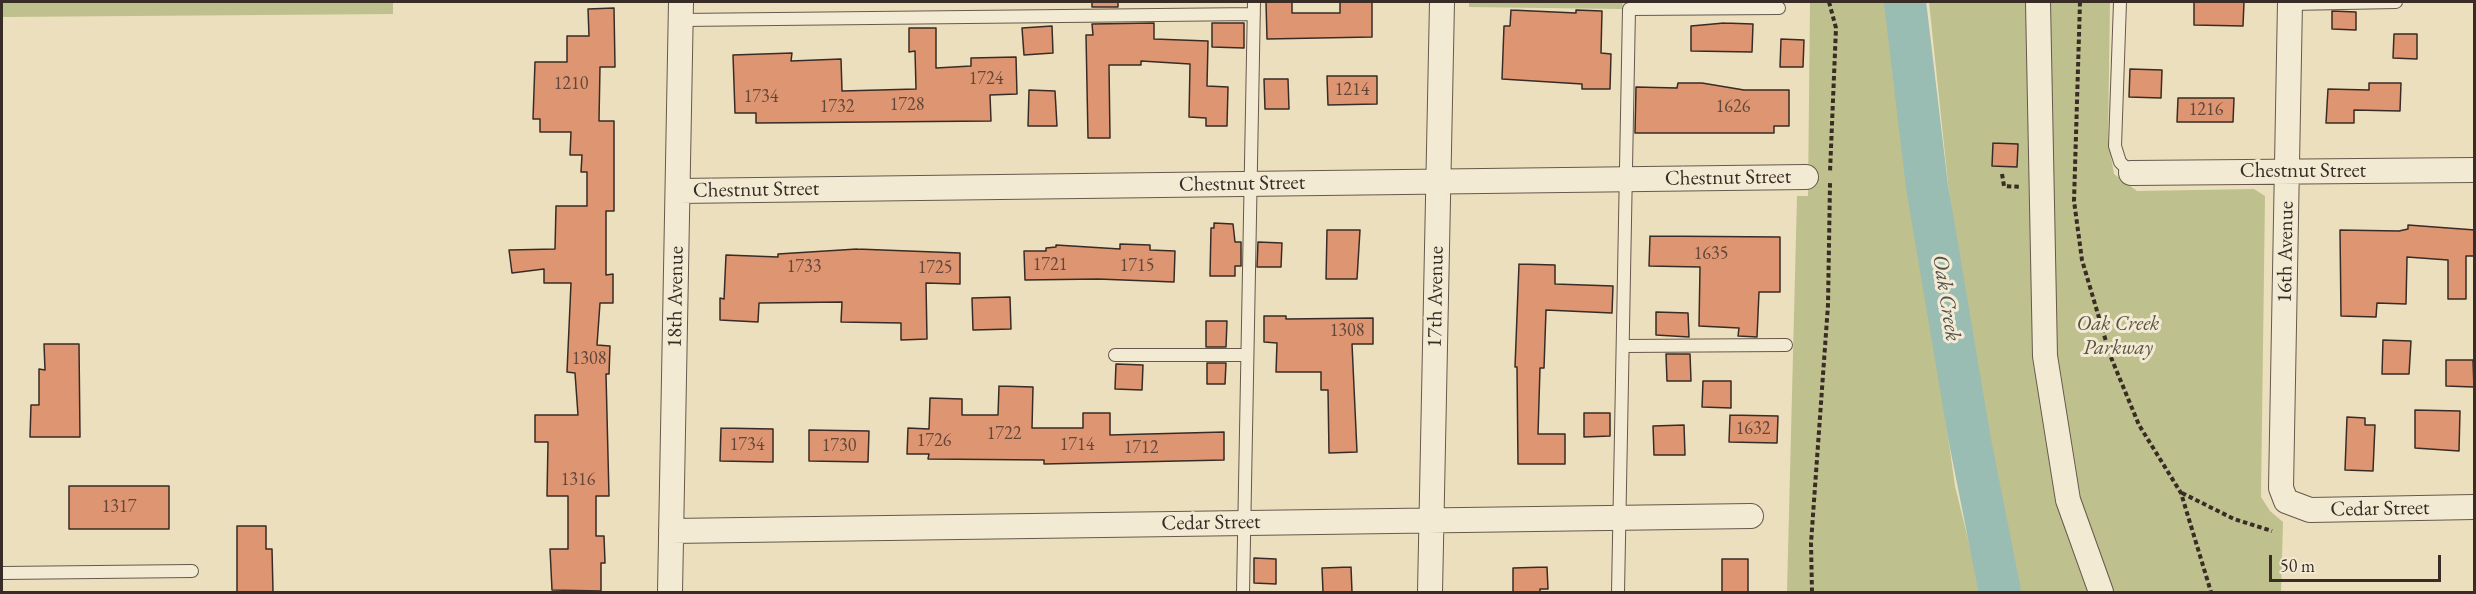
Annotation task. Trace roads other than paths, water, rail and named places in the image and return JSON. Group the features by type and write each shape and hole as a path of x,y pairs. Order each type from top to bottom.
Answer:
{"street":[{"name":"17th Avenue","path":"1430,592 1442,2"},
{"path":"2038,2 2045,356 2068,500 2101,592"},
{"name":"16th Avenue","path":"2286,501 2281,488 2290,3"},
{"name":"18th Avenue","path":"670,592 681,11"},
{"name":"Chestnut Street","path":"2131,172 2475,170"},
{"name":"Chestnut Street","path":"678,191 1806,177"},
{"name":"Cedar Street","path":"2286,501 2310,510 2475,507"},
{"name":"Cedar Street","path":"671,531 1751,516"}],"lane":[{"path":"2120,2 2115,146 2120,162 2131,172"},
{"path":"2290,3 2396,2"},
{"path":"681,11 1254,8 1243,592"},
{"path":"1618,592 1629,9 1779,8"},
{"path":"1623,346 1786,345"},
{"path":"1115,355 1248,355"},
{"path":"2,573 192,571"}],"waterway":[{"name":"Oak Creek","path":"1905,2 1927,186 1970,441 2000,592"}],"park label":[{"name":"Oak Creek Parkway","path":"2118,336"}]}
